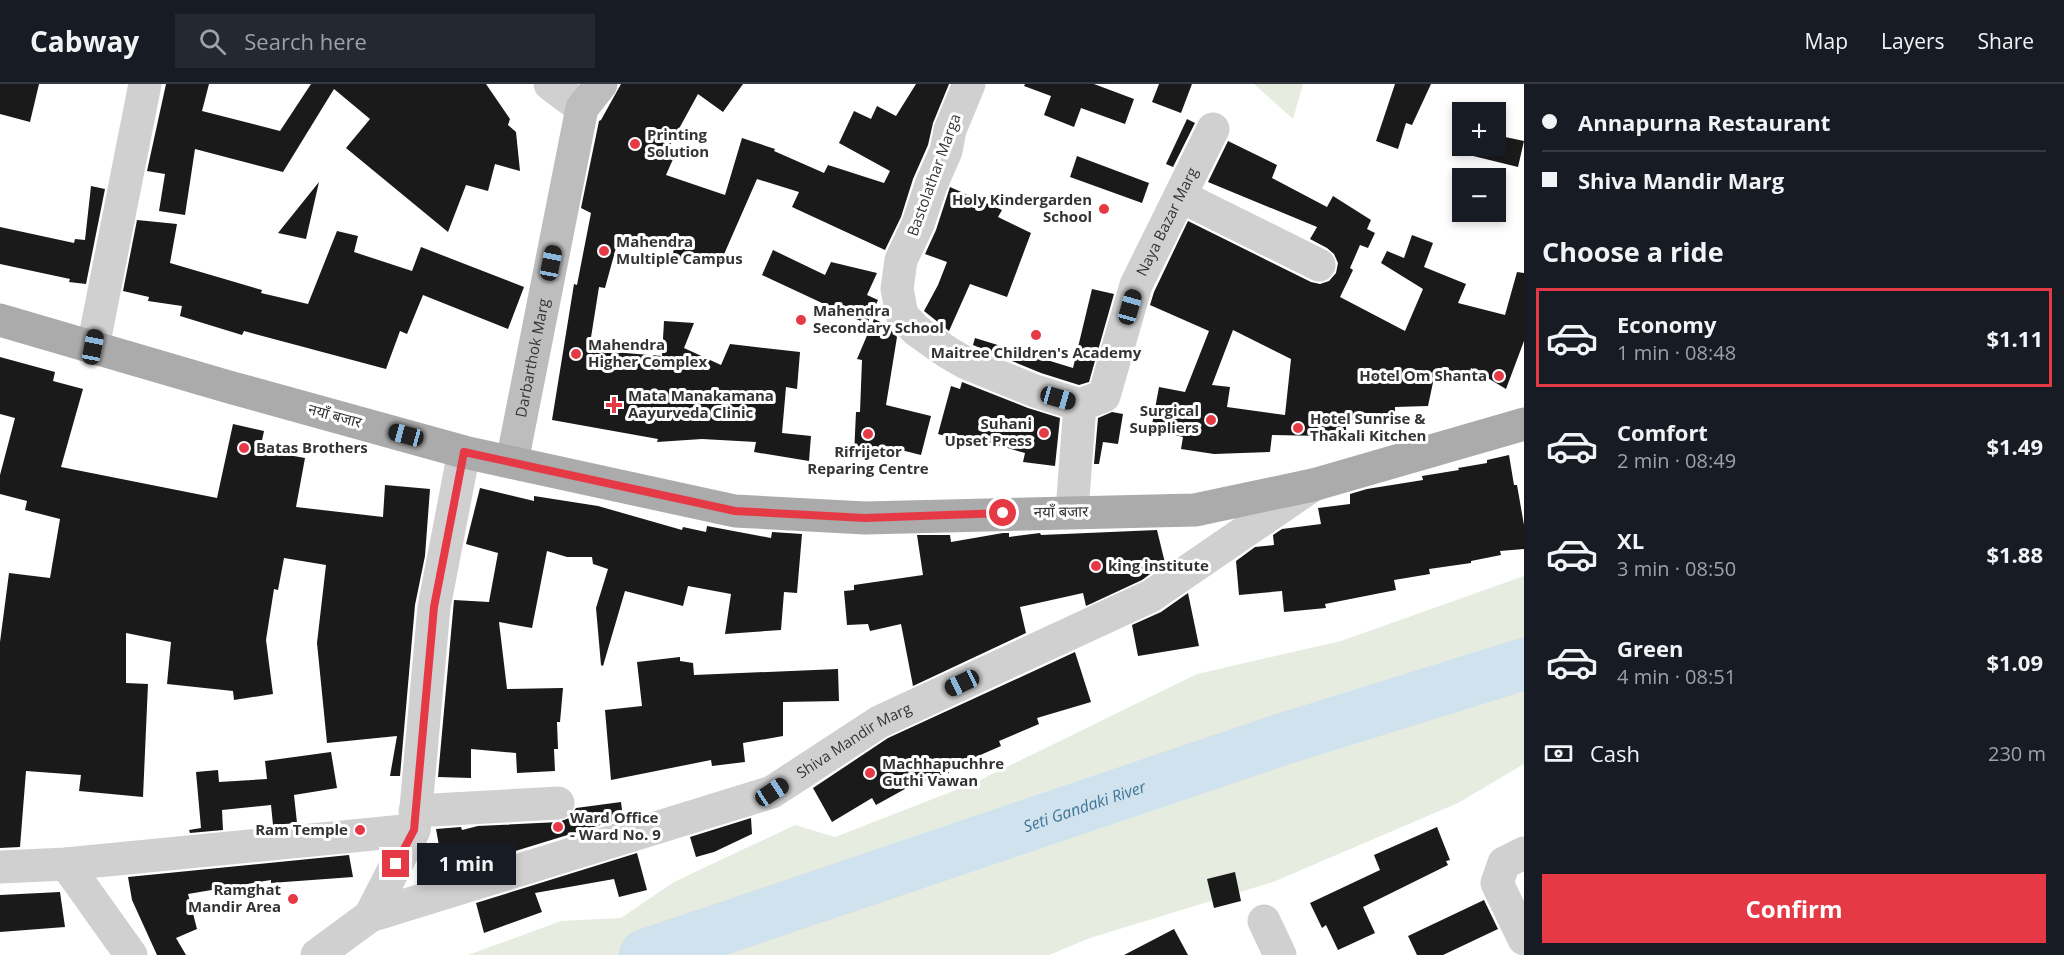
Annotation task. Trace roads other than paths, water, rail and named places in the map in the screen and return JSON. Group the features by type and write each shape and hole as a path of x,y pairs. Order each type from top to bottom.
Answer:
{"main road":[{"name":"Darbarthok Marg","path":"512,462 591,96"},
{"name":"नयाँ बजार","path":"0,320 464,452 735,511 865,518 1072,511 1195,510 1313,485 1524,424"}],"street":[{"path":"93,347 146,84"},
{"path":"550,84 591,96"},
{"name":"Bastolathar Marga","path":"969,84 950,130 946,151 931,185 918,224 901,260 897,289 902,315 916,330 946,352 966,363 1035,391 1080,405"},
{"name":"Naya Bazar Marg","path":"1080,405 1104,396 1136,285 1213,129"},
{"path":"1180,196 1319,265"},
{"path":"1072,511 1080,405"},
{"path":"317,955 370,916 414,820 434,607 464,452"},
{"name":"Shiva Mandir Marg","path":"370,916 772,792 879,722 1151,596 1313,485"},
{"path":"0,867 66,864 558,803"},
{"path":"1524,853 1504,863 1497,883 1524,939"},
{"path":"66,864 131,955"},
{"path":"1264,921 1280,955"}],"waterway":[{"name":"Seti Gandaki River","path":"645,955 1283,739 1524,664"}],"place":[{"name":"Printing Solution","path":"635,144"},
{"name":"Holy Kindergarden School","path":"1104,209"},
{"name":"Mahendra Multiple Campus","path":"604,251"},
{"name":"Mahendra Secondary School","path":"801,320"},
{"name":"Maitree Children's Academy","path":"1036,335"},
{"name":"Mahendra Higher Complex","path":"576,354"},
{"name":"Hotel Om Shanta","path":"1499,376"},
{"name":"Mata Manakamana Aayurveda Clinic","path":"614,405"},
{"name":"Surgical Suppliers","path":"1211,420"},
{"name":"Hotel Sunrise & Thakali Kitchen","path":"1298,428"},
{"name":"Suhani Upset Press","path":"1044,433"},
{"name":"Rifrijetor Reparing Centre","path":"868,434"},
{"name":"Batas Brothers","path":"244,448"},
{"name":"king institute","path":"1096,566"},
{"name":"Machhapuchhre Guthi Vawan","path":"870,773"},
{"name":"Ward Office - Ward No. 9","path":"558,827"},
{"name":"Ram Temple","path":"360,830"},
{"name":"Ramghat Mandir Area","path":"293,899"}]}
